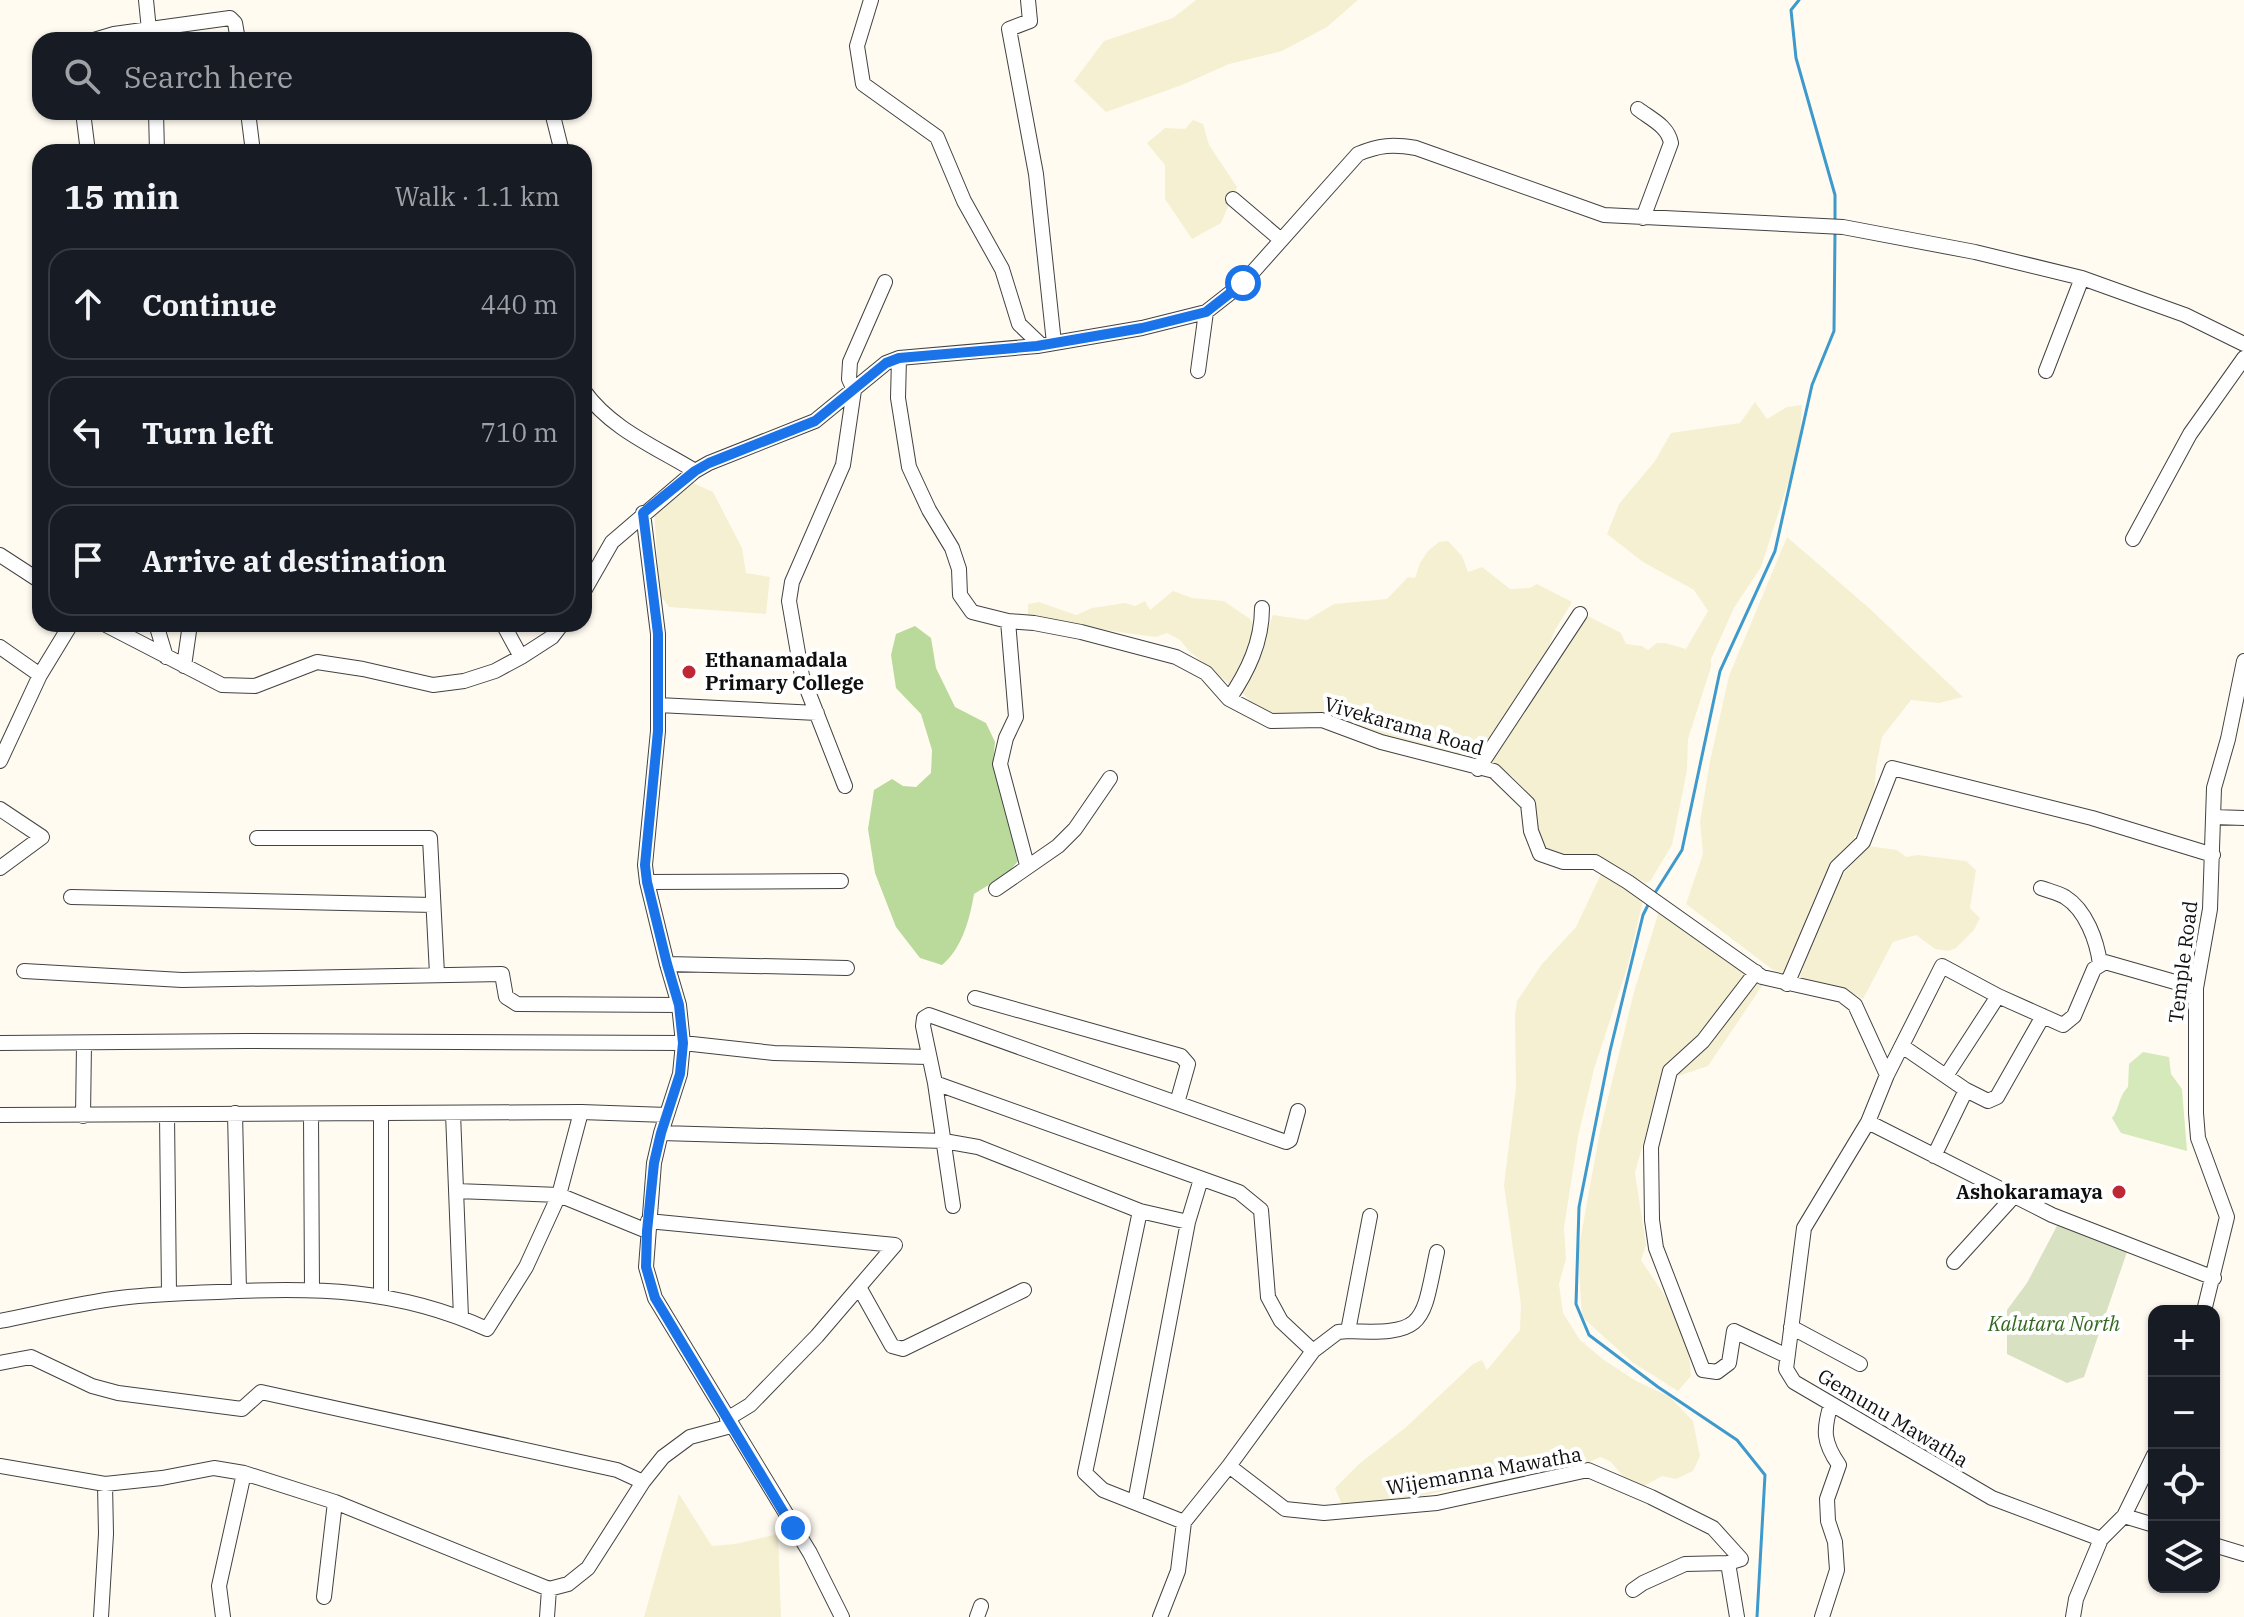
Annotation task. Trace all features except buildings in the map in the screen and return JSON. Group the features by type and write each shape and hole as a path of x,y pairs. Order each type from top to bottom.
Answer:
{"street":[{"path":"146,0 150,32"},
{"path":"871,0 857,46 863,84 937,137 964,201 1002,269 1019,324 1048,344"},
{"path":"1028,0 1030,21 1009,29 1036,174 1048,344"},
{"path":"164,32 230,18 237,32"},
{"path":"1638,109 1670,134 1671,143 1643,218"},
{"path":"84,120 87,144"},
{"path":"156,120 157,144"},
{"path":"249,120 252,144"},
{"path":"554,120 560,144"},
{"path":"592,577 612,542 695,471 815,421 886,363 899,358 1048,344 1142,328 1206,312 1243,283 1358,154 1378,145 1416,148 1604,215 1836,227 1975,252 2082,278 2185,315 2244,344"},
{"path":"1233,199 1281,240"},
{"path":"2046,371 2082,278"},
{"path":"845,786 802,676 789,601 792,582 843,465 854,390 849,379 850,362 885,282"},
{"path":"1198,371 1206,312"},
{"name":"Vivekarama Road","path":"899,358 898,398 909,467 929,510 952,548 959,569 960,595 972,612 1081,632 1176,657 1206,673 1229,699 1271,721 1322,720 1381,742 1494,771 1528,804 1531,831 1540,854 1563,862 1595,862 1756,972 1787,984 1842,995 1855,1005 1887,1075"},
{"path":"2133,539 2190,434 2244,358"},
{"path":"592,400 613,423 695,471"},
{"path":"643,513 658,634 658,731 645,865 679,1005 683,1043 680,1074 661,1133 647,1226 646,1267 655,1298 810,1553 842,1617"},
{"path":"0,555 32,576"},
{"path":"1229,699 1249,670 1262,608"},
{"path":"1478,769 1580,614"},
{"path":"1008,621 1016,717 1006,738 1000,764 1027,865"},
{"path":"0,761 40,675 66,632"},
{"path":"119,632 222,685 255,686 317,662 433,685 464,681 495,671 556,632"},
{"path":"158,632 166,657"},
{"path":"184,666 189,632"},
{"path":"507,632 521,657"},
{"path":"0,647 40,675"},
{"name":"Temple Road","path":"2227,1217 2198,1138 2196,988 2210,909 2214,788 2244,661"},
{"path":"658,705 817,713"},
{"path":"1787,984 1837,867 1863,842 1892,768 2092,818 2213,855"},
{"path":"996,889 1058,846 1075,829 1110,778"},
{"path":"0,809 42,837 0,868"},
{"path":"2213,817 2244,818"},
{"path":"257,838 430,838 437,974"},
{"path":"647,882 841,881"},
{"path":"2041,888 2067,898 2085,919 2098,946 2100,964"},
{"path":"71,897 433,905"},
{"path":"1756,972 1703,1041 1670,1071 1651,1147 1652,1220 1656,1248 1703,1370 1717,1372 1729,1363 1734,1331 1787,1356 1804,1228 1868,1122 1887,1075 1942,966 1998,996 2063,1025 2074,1016 2094,969 2105,962 2196,988"},
{"path":"667,964 847,968"},
{"path":"24,971 182,980 502,974 506,997 517,1004 679,1005"},
{"path":"1946,1076 1998,996"},
{"path":"975,998 1181,1056 1188,1064 1177,1103"},
{"path":"953,1206 935,1083 923,1026 924,1018 929,1015 1286,1142 1290,1140 1298,1111"},
{"path":"1902,1046 1966,1090 1988,1101 1997,1097 2043,1016"},
{"path":"0,1043 683,1043 774,1053 928,1057"},
{"path":"83,1116 84,1044"},
{"path":"935,1083 1239,1192 1261,1210 1268,1297 1281,1321 1313,1351"},
{"path":"1934,1156 1966,1090"},
{"path":"0,1115 581,1112 667,1115"},
{"path":"0,1321 119,1298 312,1290 381,1295 461,1317 487,1329 526,1267 559,1195 581,1112"},
{"path":"235,1113 239,1291"},
{"path":"453,1113 461,1317"},
{"path":"381,1114 381,1295"},
{"path":"167,1115 169,1294"},
{"path":"311,1115 312,1290"},
{"path":"1868,1122 2052,1215 2214,1278"},
{"path":"661,1133 944,1141 978,1147 1140,1211 1188,1222"},
{"path":"1135,1502 1188,1222 1201,1179"},
{"path":"0,1466 105,1484 214,1468 244,1473 335,1502 549,1589 568,1584 588,1568 643,1482 663,1457 690,1437 729,1423 750,1405 817,1336 895,1245 647,1226 559,1195 456,1191"},
{"path":"1954,1262 2014,1196"},
{"path":"1140,1211 1085,1473 1103,1490 1184,1522"},
{"path":"1348,1331 1370,1216"},
{"path":"2206,1305 2227,1217 2244,1219"},
{"path":"1160,1617 1178,1571 1184,1522 1313,1351 1338,1332 1389,1333 1414,1324 1425,1312 1437,1252"},
{"path":"859,1287 892,1346 903,1349 1024,1290"},
{"path":"1791,1327 1860,1364"},
{"name":"Gemunu Mawatha","path":"1787,1356 1786,1369 1794,1382 1992,1498 2101,1539"},
{"path":"0,1363 31,1357 92,1386 118,1393 242,1409 261,1392 617,1470 643,1482"},
{"path":"1822,1617 1837,1570 1827,1499 1839,1465 1824,1434 1831,1404"},
{"name":"Wijemanna Mawatha","path":"1229,1466 1285,1509 1324,1513 1437,1503 1588,1470 1713,1528 1741,1559 1728,1563 1737,1617"},
{"path":"2073,1617 2081,1584 2101,1539 2124,1516 2148,1467"},
{"path":"223,1617 219,1586 244,1473"},
{"path":"101,1617 106,1534 105,1484"},
{"path":"324,1597 335,1502"},
{"path":"2124,1516 2148,1523"},
{"path":"2220,1547 2244,1554"},
{"path":"1633,1590 1685,1564 1728,1563"},
{"path":"547,1617 549,1589"}],"shaded area":[{"path":"1196,0 1358,0 1327,27 1282,51 1229,64 1182,85 1106,112 1074,81 1104,41 1173,18"},
{"path":"1193,120 1203,124 1209,145 1237,187 1221,223 1192,239 1165,199 1165,165 1147,143 1165,128 1185,129"},
{"path":"1755,402 1767,419 1787,407 1802,405 1799,449 1761,567 1734,608 1711,659 1688,739 1687,770 1672,845 1651,880 1646,883 1609,864 1547,851 1538,841 1528,797 1518,782 1511,775 1486,764 1584,614 1621,633 1626,644 1648,650 1657,643 1665,643 1686,649 1708,611 1694,590 1643,562 1607,534 1619,504 1655,461 1671,433 1740,423"},
{"path":"691,482 713,492 742,548 746,573 770,577 766,614 669,607 660,595 654,511"},
{"path":"1787,537 1869,608 1963,697 1939,703 1911,700 1882,737 1874,797 1854,839 1834,866 1788,975 1773,970 1686,904 1703,854 1700,822 1729,676"},
{"path":"1448,541 1462,556 1468,572 1482,567 1510,589 1530,588 1537,584 1572,602 1555,630 1542,664 1477,763 1400,743 1368,728 1350,728 1325,713 1280,719 1258,710 1241,691 1273,615 1307,620 1334,604 1387,599 1408,577 1415,578 1428,551 1439,542"},
{"path":"1173,591 1192,598 1224,601 1250,619 1253,625 1246,664 1229,684 1180,640 1167,633 1156,637 1082,627 1031,619 1028,614 1028,604 1039,602 1076,615 1092,608 1125,603 1135,606 1145,601 1150,610"},
{"path":"1868,846 1897,850 1906,857 1918,855 1966,861 1976,870 1970,908 1980,918 1974,930 1956,948 1948,951 1935,949 1916,935 1893,942 1863,999 1845,989 1799,979 1834,884"},
{"path":"1601,874 1635,890 1643,900 1628,965 1594,1069 1578,1137 1564,1228 1566,1259 1559,1284 1563,1313 1580,1340 1604,1360 1636,1381 1670,1397 1693,1421 1700,1456 1693,1471 1676,1479 1662,1476 1642,1487 1627,1481 1611,1462 1601,1457 1569,1470 1549,1467 1422,1496 1367,1505 1342,1505 1335,1488 1359,1464 1405,1428 1473,1364 1482,1360 1487,1370 1520,1330 1521,1305 1504,1185 1516,1087 1517,1001 1542,964 1576,927"},
{"path":"1659,911 1764,983 1708,1066 1660,1082 1635,1173 1646,1245 1641,1260 1673,1308 1688,1340 1691,1376 1678,1391 1632,1362 1582,1317 1578,1252 1600,1131 1634,992"},
{"path":"679,1494 712,1546 778,1534 781,1617 644,1617"}],"green space":[{"path":"915,626 931,638 936,668 955,707 986,723 995,742 993,764 1018,861 1008,873 974,894 960,942 942,965 920,958 896,927 875,873 868,829 874,790 892,779 903,786 916,787 931,773 932,750 921,714 896,688 891,655 896,634"},
{"path":"2143,1052 2169,1057 2171,1074 2182,1089 2187,1151 2121,1133 2112,1118 2128,1087 2129,1064"},
{"name":"Kalutara North","path":"2059,1222 2128,1249 2084,1377 2067,1383 2007,1354 2007,1310 2027,1283"}],"waterway":[{"path":"1799,0 1791,10 1796,58 1835,195 1835,221"},
{"path":"1653,896 1682,850 1720,671 1775,551 1812,385 1834,331 1835,232"},
{"path":"1649,903 1643,915 1610,1051 1579,1207 1576,1304 1589,1335 1658,1387 1737,1440 1765,1475 1757,1617"}],"place":[{"name":"Ethanamadala Primary College","path":"689,672"},
{"name":"Ashokaramaya","path":"2119,1192"}],"route":[{"path":"793,1528 655,1298 646,1267 654,1163 680,1074 683,1043 679,1005 645,865 658,731 658,634 643,513 709,463 815,421 886,363 899,358 1037,346 1142,328 1206,312 1243,283"}]}
